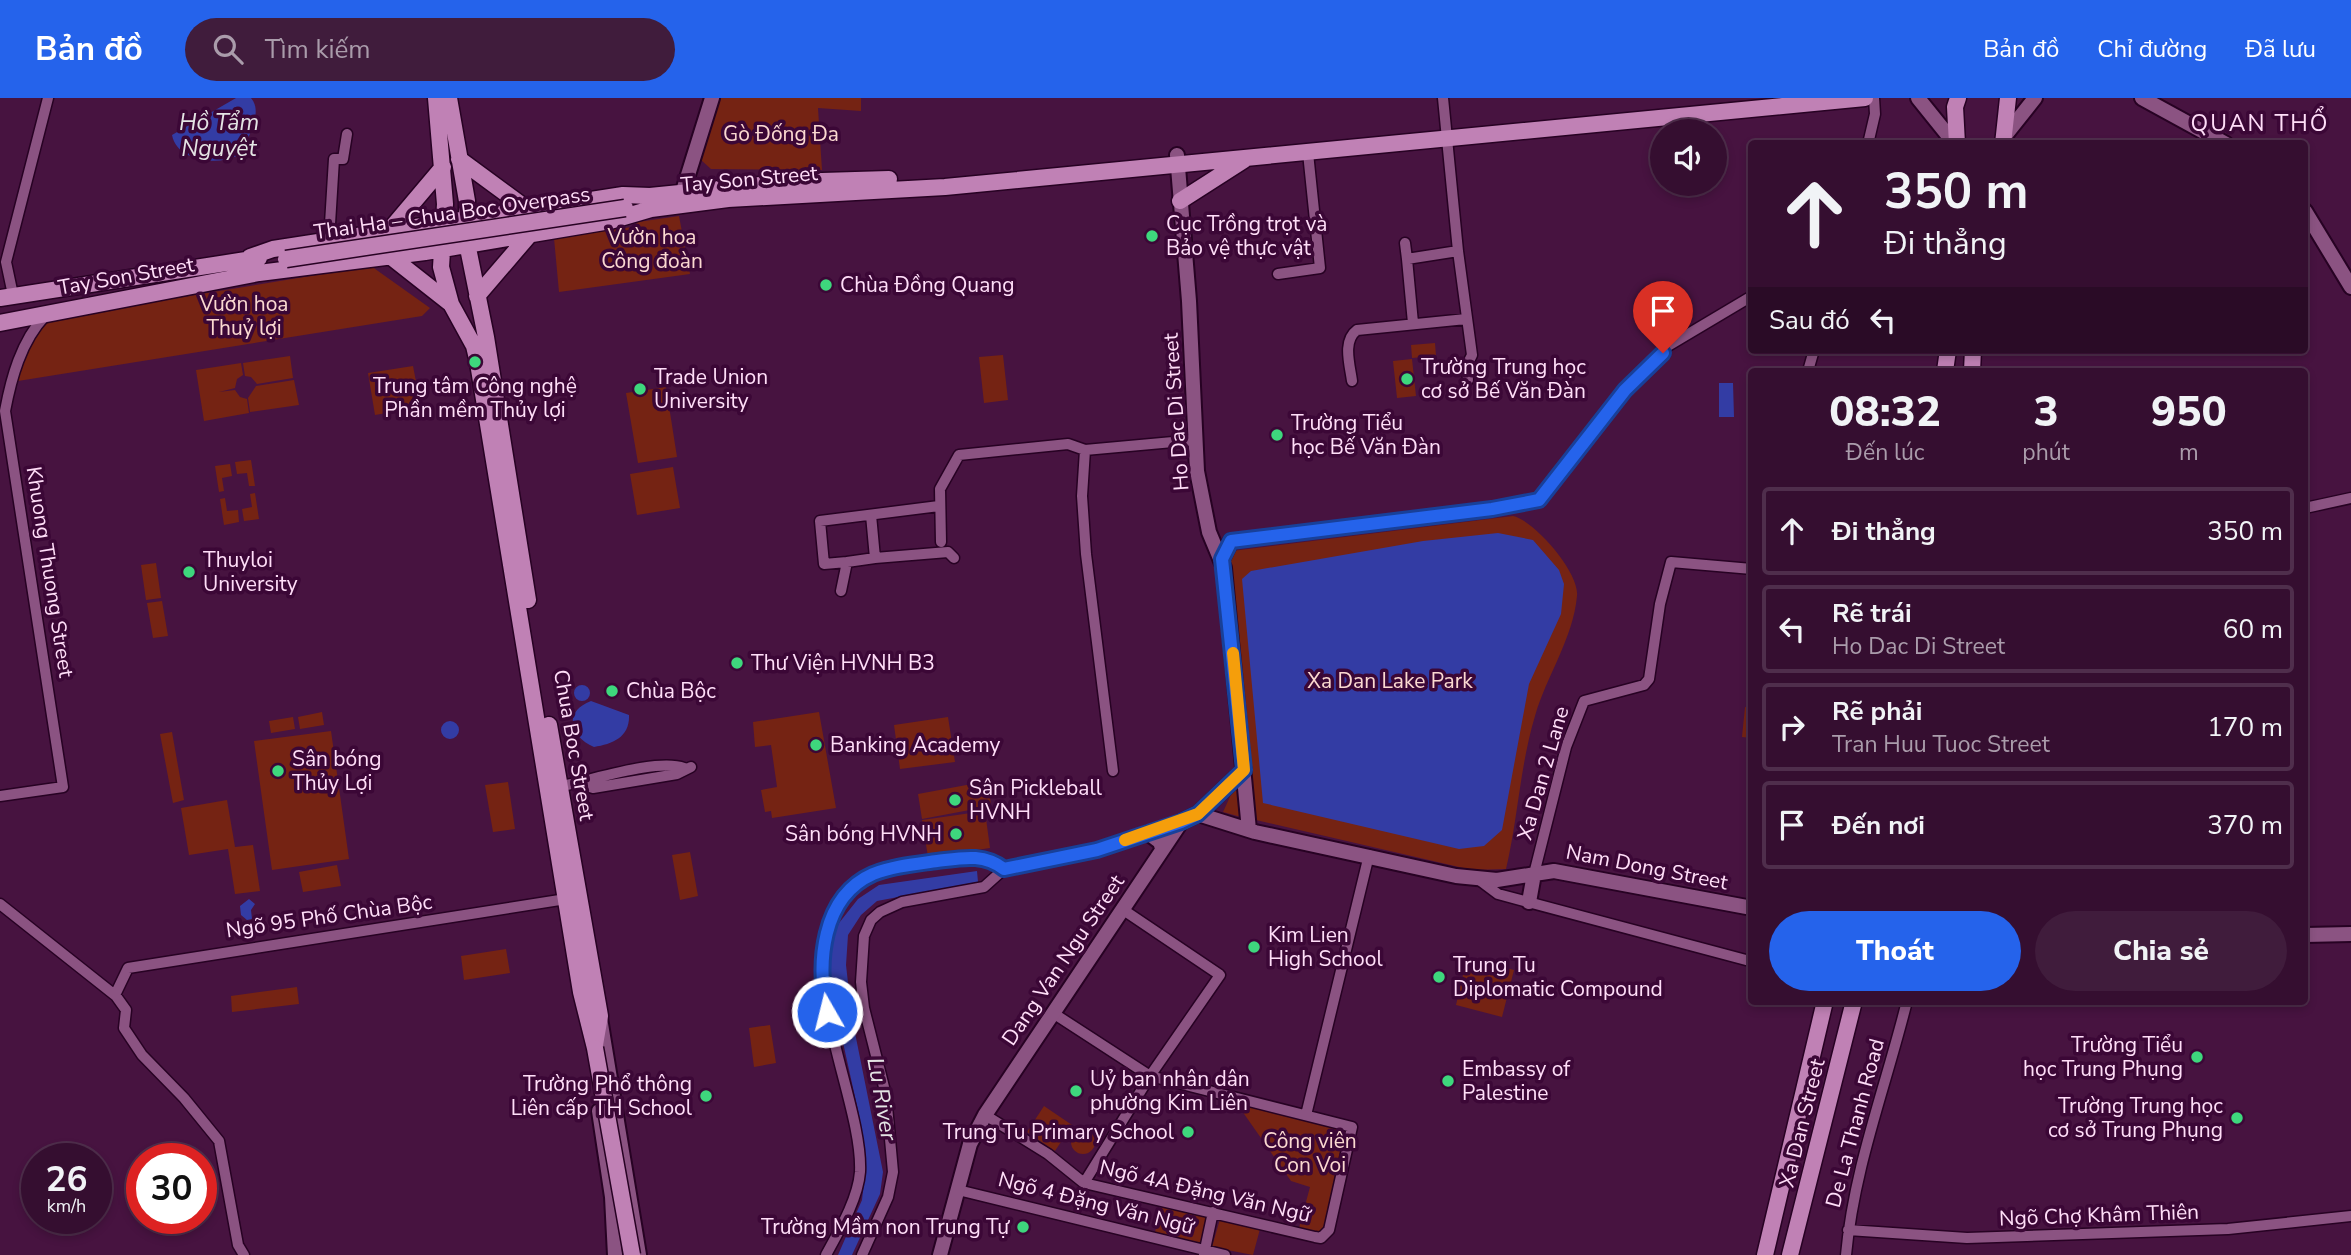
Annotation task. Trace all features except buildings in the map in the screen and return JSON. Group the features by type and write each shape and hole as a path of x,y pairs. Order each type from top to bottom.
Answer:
{"main road":[{"name":"Chua Boc Street","path":"436,98 443,167 441,267 451,304 474,346 478,363 525,670 562,786 566,899 593,1018"},
{"name":"Chua Boc Street","path":"449,98 467,217 467,243 562,786 593,1018"},
{"path":"1180,201 1250,153 1775,101 1865,98"},
{"path":"1956,140 1955,107 1958,98"},
{"path":"2003,140 2008,98"},
{"path":"1250,153 1308,153 1447,134"},
{"name":"Tay Son Street","path":"0,323 50,311 260,273 410,254 628,217 651,203 683,191 945,187 1250,153"},
{"path":"459,159 527,209"},
{"path":"410,254 413,236 397,229 443,167"},
{"name":"Tay Son Street","path":"7,297 250,257 273,249 506,211 623,195 651,203 728,198 790,188"},
{"name":"Thai Ha – Chua Boc Overpass","path":"286,259 651,203"},
{"path":"504,237 496,225 506,211"},
{"path":"477,296 531,233"},
{"path":"390,256 451,304"},
{"name":"Tay Son Street","path":"250,257 286,259"},
{"name":"Tay Son Street","path":"260,273 286,259"},
{"name":"Xa Dan Street","path":"1765,1255 1824,1005"},
{"name":"Xa Dan Street","path":"1790,1255 1853,1005"},
{"path":"593,1018 595,1048 632,1255"}],"street":[{"path":"7,297 6,262 48,98"},
{"path":"683,191 712,98"},
{"path":"1443,98 1458,251 1472,355 1467,365 1468,380"},
{"path":"1869,140 1875,114 1874,98"},
{"path":"1918,98 1949,140"},
{"path":"2003,140 2035,98"},
{"path":"2141,98 2220,140"},
{"path":"2161,98 2193,118 2201,128"},
{"path":"329,240 334,159 343,159 346,134"},
{"path":"1278,274 1321,268 1308,153"},
{"name":"Ho Dac Di Street","path":"1177,160 1189,301 1199,479 1213,544 1222,559 1249,830"},
{"path":"2308,216 2351,288"},
{"path":"1405,243 1413,323"},
{"path":"1407,259 1458,251"},
{"path":"1213,544 1492,509 1539,500 1625,390 1668,346 1748,298"},
{"name":"Khuong Thuong Street","path":"0,796 63,787 5,411 11,381 34,327 50,311"},
{"path":"1352,382 1348,345 1351,335 1357,330 1466,319"},
{"path":"941,542 940,489 959,456 1068,443 1085,450 1195,440"},
{"path":"1085,450 1082,496 1086,554 1113,771"},
{"path":"2308,507 2351,498"},
{"path":"939,506 820,521 824,564 874,558 934,558 948,552 954,558"},
{"path":"872,515 874,558"},
{"path":"1222,559 1231,541"},
{"path":"841,590 847,562"},
{"name":"Xa Dan 2 Lane","path":"1534,874 1566,747 1584,701 1644,685 1649,679 1660,604 1671,562 1748,569"},
{"path":"562,786 644,774 675,764 688,767"},
{"name":"Dang Van Ngu Street","path":"940,1255 970,1144 985,1115 1181,822 1198,814 1244,770"},
{"path":"1198,814 1249,830 1478,879 1497,880 1534,874 1529,902"},
{"path":"862,1255 888,1197 893,1172 886,1095 864,1008 861,982 864,936 871,920 890,906 984,887 1004,869 1080,855 1181,822"},
{"path":"1148,833 1160,842 1162,848"},
{"path":"1053,1013 1150,1076 1307,1115 1369,855"},
{"path":"826,1255 839,1232 860,1171 855,1123 823,991 823,949 834,913 858,884 888,869 980,857 1004,869"},
{"name":"Nam Dong Street","path":"1534,874 1555,871 1748,907"},
{"path":"1478,879 1498,894 1746,960"},
{"name":"Ngõ 95 Phố Chùa Bộc","path":"115,995 128,968 566,899"},
{"path":"0,904 115,995 127,1010 124,1028 142,1055 184,1098 219,1141 238,1245 244,1255"},
{"path":"1084,1183 1150,1076 1220,975 1122,909"},
{"path":"2308,935 2351,934"},
{"name":"De La Thanh Road","path":"1846,1255 1848,1230 1868,1133 1891,1066 1906,1005"},
{"name":"Chua Boc Street","path":"593,1018 635,1220 639,1255"},
{"name":"Chua Boc Street","path":"593,1018 615,1255"},
{"name":"Ngõ 4A Đặng Văn Ngữ","path":"985,1115 1048,1154 1084,1183 1321,1238 1329,1230 1352,1127 1307,1115"},
{"name":"Ngõ 4 Đặng Văn Ngữ","path":"958,1190 1225,1255"},
{"path":"1204,1252 1213,1212"},
{"name":"Ngõ Chợ Khâm Thiên","path":"1848,1230 1967,1238 2228,1229 2351,1216"},
{"path":"614,1224 635,1220"}],"green space":[{"name":"Gò Đống Đa","path":"721,98 861,98 861,111 818,108 822,170 711,169 701,160"},
{"name":"Vườn hoa Công đoàn","path":"679,216 690,274 559,292 554,238 632,227 638,222"},
{"name":"Vườn hoa Thuỷ lợi","path":"371,266 430,308 422,316 18,381 12,375 41,325 62,317"},
{"path":"1435,343 1436,356 1412,358 1411,345"},
{"path":"1003,355 1008,400 984,403 979,357"},
{"path":"290,356 293,378 257,384 251,377 245,376 243,363"},
{"path":"1412,359 1416,396 1397,398 1393,361"},
{"path":"241,363 243,375 237,379 235,388 219,392 235,390 240,397 247,399 249,413 204,421 196,370"},
{"path":"413,366 421,407 375,415 368,373"},
{"path":"294,380 299,405 250,412 248,398 256,386"},
{"path":"666,387 677,457 638,463 626,393"},
{"path":"251,460 255,486 249,486 247,473 237,474 235,462"},
{"path":"230,464 232,476 222,478 224,491 219,492 215,466"},
{"path":"673,467 680,508 637,515 630,474"},
{"path":"255,493 259,519 244,521 242,509 252,507 250,494"},
{"path":"225,498 227,511 238,510 239,522 224,525 220,499"},
{"name":"Xa Dan Lake Park","path":"1513,516 1532,527 1554,549 1571,574 1577,596 1565,643 1540,701 1530,735 1506,869 1472,870 1256,820 1228,564 1232,551"},
{"path":"156,563 161,598 146,600 141,565"},
{"path":"162,601 168,636 153,638 147,603"},
{"path":"1745,707 1748,707 1748,738 1742,737"},
{"path":"322,712 324,725 300,729 298,717"},
{"path":"819,712 836,808 772,818 771,811 765,812 761,790 777,787 771,745 755,747 753,722"},
{"path":"293,717 295,729 271,733 269,721"},
{"path":"948,717 955,762 900,769 894,725"},
{"path":"331,731 349,859 272,870 254,741"},
{"path":"172,732 184,800 173,803 160,734"},
{"name":"Sân Pickleball HVNH","path":"988,781 991,806 922,819 918,794"},
{"path":"508,782 515,829 493,832 485,785"},
{"path":"1238,786 1241,817 1223,812 1234,788"},
{"path":"227,800 235,847 253,845 260,891 235,894 228,849 189,855 181,808"},
{"name":"Sân bóng HVNH","path":"985,811 990,848 928,857 922,820"},
{"path":"690,852 698,896 680,900 672,855"},
{"path":"337,865 341,886 303,892 299,872"},
{"path":"506,949 510,973 464,980 461,956"},
{"path":"1467,958 1514,970 1502,1017 1456,1005"},
{"path":"297,987 299,1004 232,1012 231,996"},
{"path":"770,1025 776,1063 754,1067 749,1028"},
{"name":"Công viên Con Voi","path":"1235,1101 1348,1130 1325,1229 1320,1233 1299,1228 1310,1187 1291,1181"},
{"path":"1044,1106 1072,1125 1055,1151 1027,1132"},
{"path":"1083,1130 1092,1133 1095,1142 1092,1151 1083,1154 1074,1151 1071,1142 1074,1133"},
{"path":"1162,1205 1208,1217 1201,1244 1155,1232"},
{"path":"1220,1219 1260,1229 1253,1255 1212,1247"}],"water":[{"name":"Hồ Tẩm Nguyệt","path":"236,98 251,98 256,111 249,136 237,156 219,161 198,159 181,151 175,144 172,135"},
{"path":"1719,383 1733,383 1734,417 1719,417"},
{"name":"Xa Dan Lake Park","path":"1498,533 1533,540 1559,570 1564,584 1561,614 1529,684 1502,830 1484,846 1459,849 1263,803 1242,579 1251,571 1423,541"},
{"path":"582,685 590,693 582,701 574,693"},
{"path":"591,701 629,715 627,729 619,738 594,747 575,731 573,718 576,711"},
{"path":"446,721 454,721 459,730 457,737 446,739 441,734 441,726"},
{"path":"977,871 978,882 877,901 861,915 848,935 846,965 852,1018 883,1172 880,1194 852,1255 838,1255 862,1200 866,1164 859,1115 831,988 830,945 839,923 858,899 879,885"},
{"path":"249,899 255,904 251,910 252,919 247,920 241,915 240,906"}],"slow traffic":[{"path":"1125,840 1198,814 1244,770 1233,653"}],"place":[{"name":"Cục Trồng trọt và Bảo vệ thực vật","path":"1152,236"},
{"name":"Chùa Đồng Quang","path":"826,285"},
{"name":"Trung tâm Công nghệ Phần mềm Thủy lợi","path":"475,362"},
{"name":"Trường Trung học cơ sở Bế Văn Đàn","path":"1407,379"},
{"name":"Trade Union University","path":"640,389"},
{"name":"Trường Tiểu học Bế Văn Đàn","path":"1277,435"},
{"name":"Thuyloi University","path":"189,572"},
{"name":"Thư Viện HVNH B3","path":"737,663"},
{"name":"Chùa Bộc","path":"612,691"},
{"name":"Banking Academy","path":"816,745"},
{"name":"Sân bóng Thủy Lợi","path":"278,771"},
{"name":"Sân Pickleball HVNH","path":"955,800"},
{"name":"Sân bóng HVNH","path":"956,834"},
{"name":"Kim Lien High School","path":"1254,947"},
{"name":"Trung Tu Diplomatic Compound","path":"1439,977"},
{"name":"Trường Tiểu học Trung Phụng","path":"2197,1057"},
{"name":"Embassy of Palestine","path":"1448,1081"},
{"name":"Uỷ ban nhân dân phường Kim Liên","path":"1076,1091"},
{"name":"Trường Phổ thông Liên cấp TH School","path":"706,1096"},
{"name":"Trường Trung học cơ sở Trung Phụng","path":"2237,1118"},
{"name":"Trung Tu Primary School","path":"1188,1132"},
{"name":"Trường Mầm non Trung Tự","path":"1023,1227"}],"district":[{"name":"QUAN THỔ","path":"2260,123"}],"route":[{"path":"827,1012 822,967 827,929 842,901 858,884 872,875 888,869 967,857 989,859 1004,869 1097,850 1198,814 1244,770 1222,559 1231,541 1492,509 1539,500 1625,390 1663,353"}],"water label":[{"name":"Lu River","path":"882,1099"}]}
